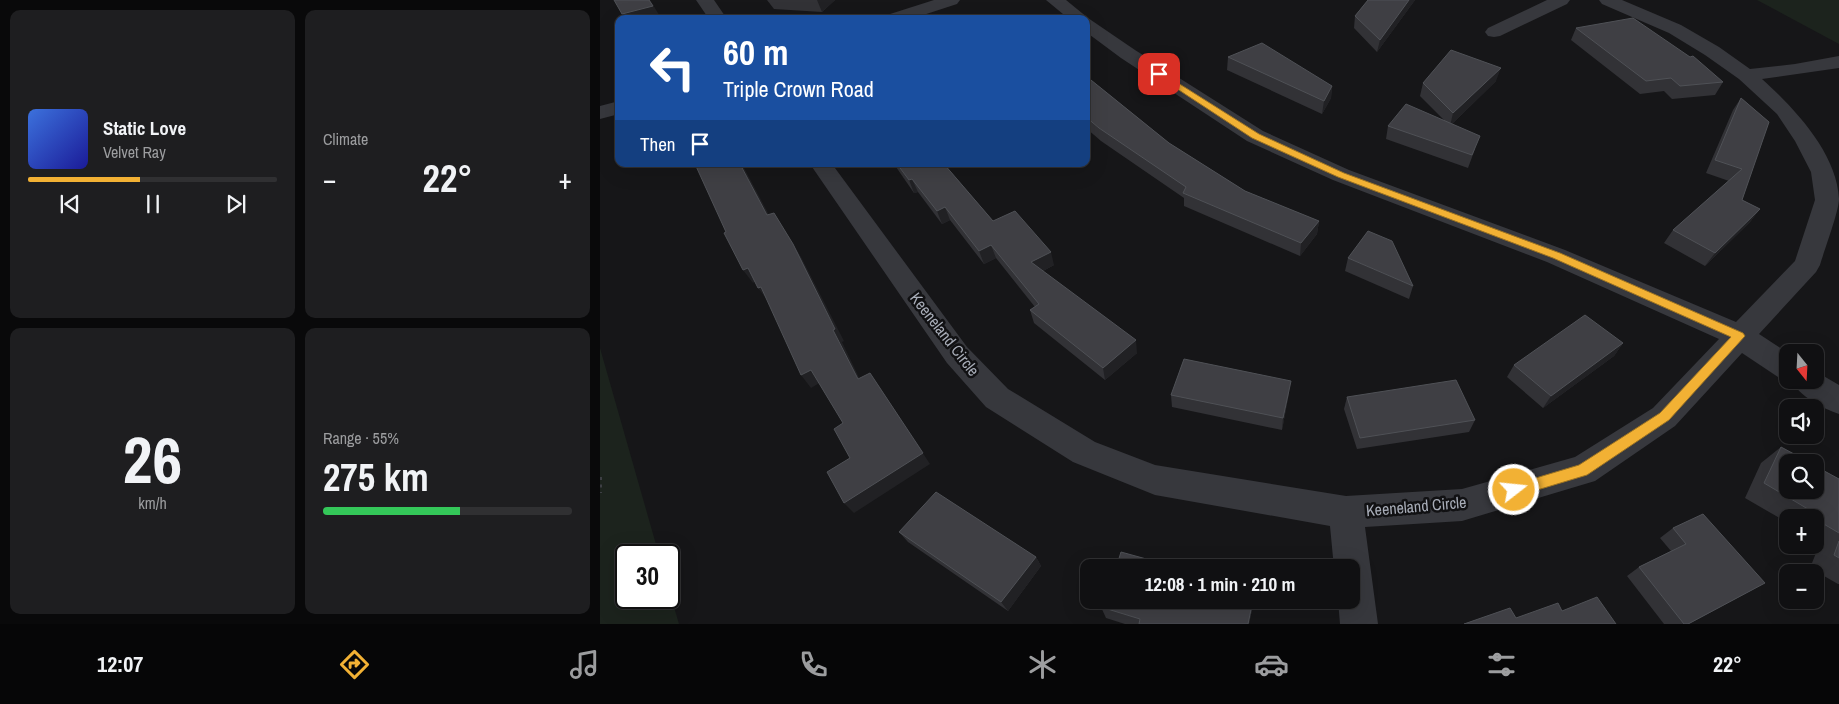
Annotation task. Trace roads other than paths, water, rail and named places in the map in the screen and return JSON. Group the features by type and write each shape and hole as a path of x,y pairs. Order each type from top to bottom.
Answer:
{"street":[{"path":"705,0 715,15"},
{"path":"905,15 952,0"},
{"path":"1055,0 1075,15"},
{"path":"1494,32 1561,0"},
{"name":"Keeneland Circle","path":"823,167 957,355 997,398 1084,452 1155,480 1346,512 1462,505 1583,470 1664,416 1806,265 1827,200 1822,172 1806,141 1784,110 1746,75 1712,51 1675,29 1608,0"},
{"path":"1090,26 1128,54 1256,136 1341,175 1556,256 1739,336 1779,362"},
{"path":"1746,75 1795,70 1839,62"},
{"path":"600,113 615,108"},
{"path":"1820,389 1839,401"},
{"path":"1346,512 1359,624"}]}
